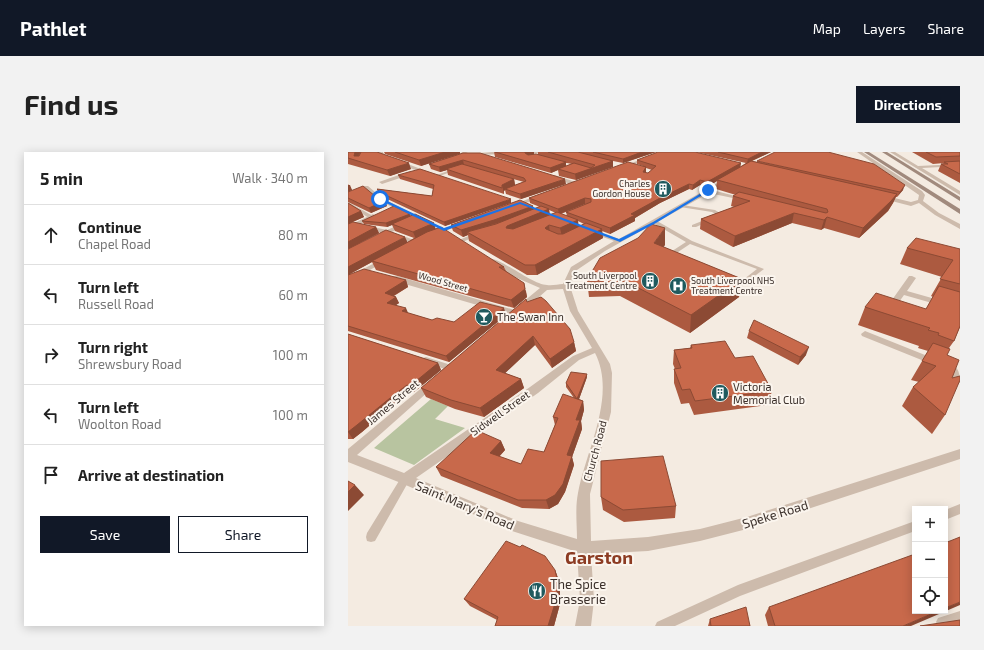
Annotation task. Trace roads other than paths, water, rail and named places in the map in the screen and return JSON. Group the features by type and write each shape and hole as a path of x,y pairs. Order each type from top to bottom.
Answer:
{"main road":[{"path":"866,152 960,212"},
{"path":"884,152 960,199"}],"street":[{"path":"456,157 468,154 544,152"},
{"path":"611,172 665,152"},
{"path":"859,152 920,192 922,195 920,201"},
{"path":"892,152 960,192"},
{"path":"381,154 448,180"},
{"path":"475,154 498,161"},
{"path":"618,165 627,166"},
{"path":"917,167 960,165"},
{"path":"382,182 426,167"},
{"path":"550,176 577,184"},
{"path":"486,256 511,272 545,288 566,286 574,269 732,177"},
{"path":"563,188 584,181"},
{"path":"348,195 366,188 392,208 438,227 465,242"},
{"path":"708,190 754,202"},
{"path":"506,208 517,202 548,193"},
{"path":"873,195 911,204 920,201"},
{"path":"920,201 937,214 960,227"},
{"path":"517,202 532,208"},
{"path":"348,228 374,216"},
{"path":"404,248 421,240 438,227 470,221"},
{"path":"586,229 620,241"},
{"path":"348,280 391,256"},
{"name":"Wood Street","path":"365,270 515,313"},
{"path":"891,307 912,278"},
{"name":"Church Road","path":"566,286 574,311 597,349 608,373 606,412 584,494 584,548 587,600 582,626"},
{"path":"504,323 545,288"},
{"path":"902,292 960,310"},
{"path":"865,334 950,367 960,380"},
{"name":"Sidwell Street","path":"405,480 534,390 576,358 597,349"},
{"name":"James Street","path":"348,457 454,366 415,356"},
{"path":"950,367 960,359"},
{"name":"Speke Road","path":"584,548 648,544 700,535 747,523 960,454"},
{"name":"Saint Mary's Road","path":"348,457 517,527 584,548"}],"lane":[{"path":"462,152 468,154"},
{"path":"529,158 537,157"},
{"path":"627,166 637,167"},
{"path":"436,176 464,167"},
{"path":"550,176 558,174"},
{"path":"348,203 374,216"},
{"path":"682,206 713,211 721,214 719,217 694,226"},
{"path":"375,239 388,232 390,229 418,218"},
{"path":"655,222 690,242 761,269 740,285 727,280"},
{"path":"356,225 421,240"},
{"path":"465,242 481,233"},
{"path":"674,259 668,256 690,242"},
{"path":"371,537 405,480"},
{"path":"948,514 960,510"},
{"path":"661,626 738,591 912,527"},
{"path":"942,622 960,617"}],"place":[{"name":"Charles Gordon House","path":"663,189"},
{"name":"South Liverpool Treatment Centre","path":"650,281"},
{"name":"South Liverpool NHS Treatment Centre","path":"678,286"},
{"name":"The Swan Inn","path":"484,317"},
{"name":"Victoria Memorial Club","path":"720,393"},
{"name":"The Spice Brasserie","path":"537,591"}],"district":[{"name":"Garston","path":"599,558"}]}
